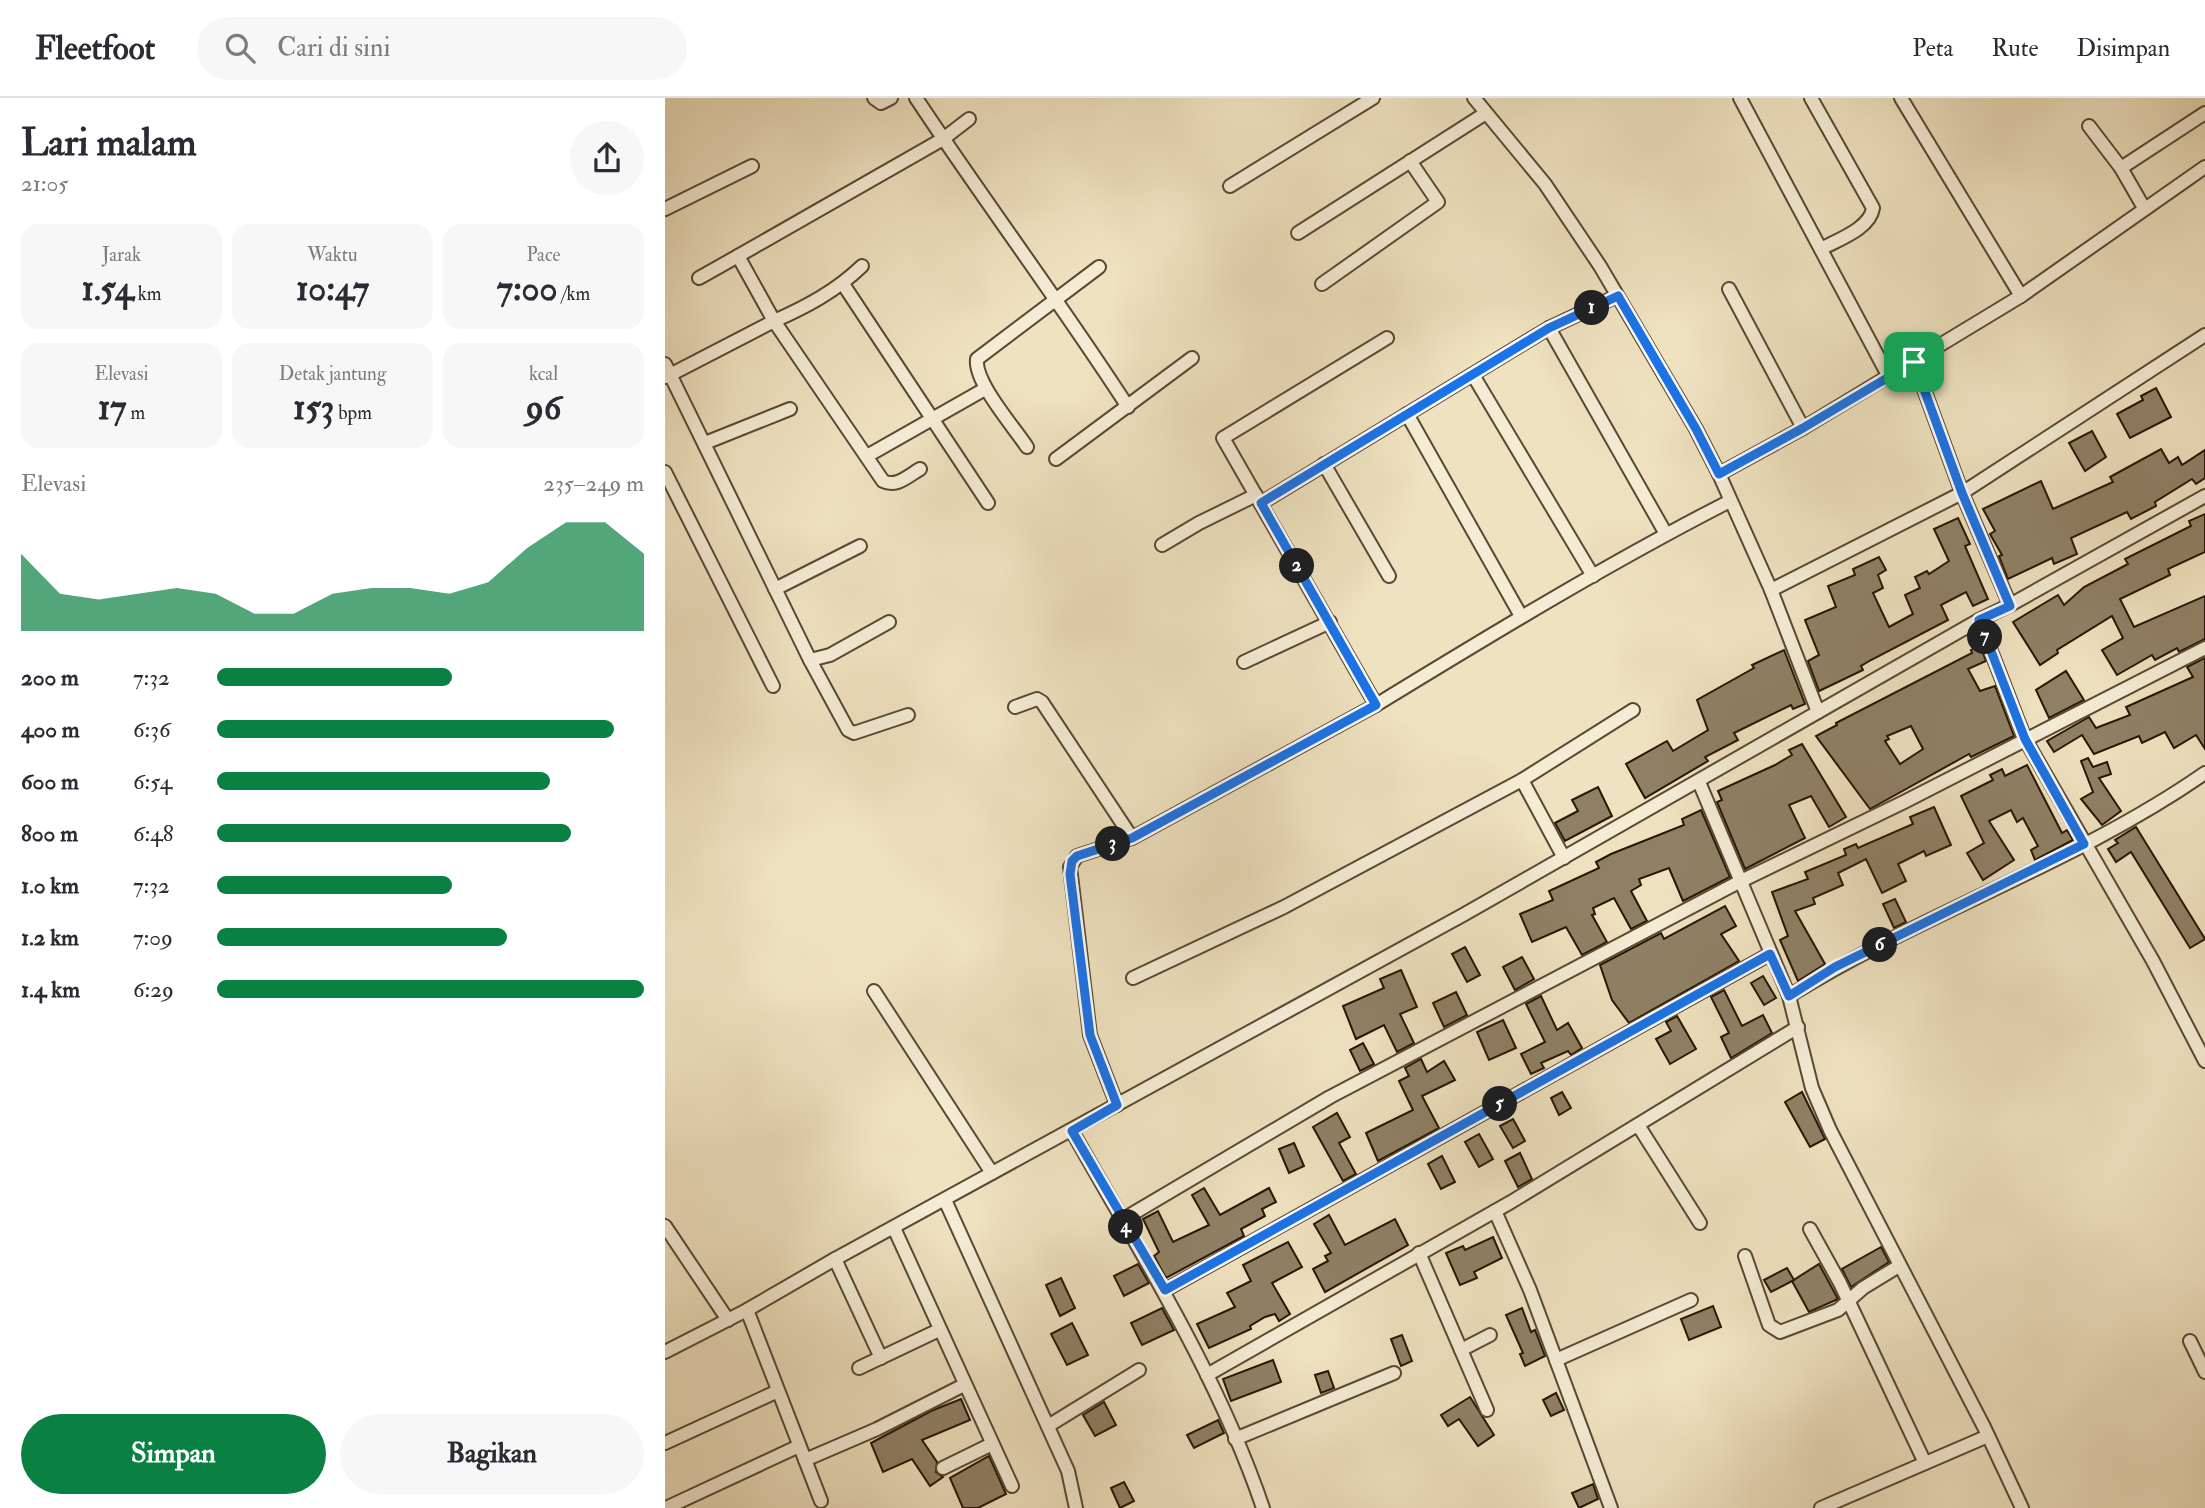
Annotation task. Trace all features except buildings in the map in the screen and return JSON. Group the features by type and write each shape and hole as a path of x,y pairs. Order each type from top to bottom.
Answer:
{"street":[{"path":"874,98 881,103 891,98"},
{"path":"916,98 1057,298 1128,407"},
{"path":"1230,186 1373,98"},
{"path":"1474,98 1545,184 1618,296 1696,429 1771,590 1818,712"},
{"path":"1740,98 1889,377"},
{"path":"1811,98 1873,208 1870,218 1862,225 1821,249"},
{"path":"1901,98 2021,296"},
{"path":"1298,233 1486,113"},
{"path":"2121,168 2205,113"},
{"path":"699,278 943,139 969,119"},
{"path":"2089,126 2121,168 2144,208"},
{"path":"1322,284 1438,202 1410,161"},
{"path":"665,209 752,166"},
{"path":"1719,474 1803,428 2021,296 2144,208 2204,169"},
{"path":"738,256 774,321 883,481 889,484 897,483 920,469"},
{"path":"862,266 843,284 774,321 667,372 705,443 810,660 848,730 854,733 908,715"},
{"path":"1027,447 985,389 976,365 977,359 1099,267"},
{"path":"843,284 988,503"},
{"path":"1729,289 1803,428"},
{"path":"1162,545 1199,523 1259,499 1324,464 1549,328 1618,296"},
{"path":"1549,328 1666,534"},
{"path":"1771,590 1962,493 2205,335"},
{"path":"1376,705 1259,499 1223,442 1226,435 1387,338"},
{"path":"1056,460 1192,358"},
{"path":"1914,362 1962,493 2010,606"},
{"path":"1473,375 1593,576"},
{"path":"867,456 985,389"},
{"path":"705,443 790,409"},
{"path":"1407,414 1521,616"},
{"path":"1324,464 1389,576"},
{"path":"665,472 773,686"},
{"path":"665,1352 747,1310 1564,858 1979,620 2010,606 2205,496"},
{"path":"1117,1105 1090,1035 1070,867 1077,856 1132,838 1376,705 1521,616 1730,501"},
{"path":"775,589 860,546"},
{"path":"1979,620 2025,739 2153,961 2205,1061"},
{"path":"810,660 830,654 889,622"},
{"path":"1244,662 1330,622"},
{"path":"1122,1220 1330,1097 1739,882 2205,648"},
{"path":"1015,707 1037,699 1042,702 1132,838"},
{"path":"1133,978 1284,907 1522,780 1633,710"},
{"path":"1789,996 1835,967 2084,844 2205,773"},
{"path":"1522,780 1564,858"},
{"path":"1699,782 1789,996 1812,1088 1830,1130 1988,1436 2021,1508"},
{"path":"1165,1290 1770,954"},
{"path":"874,991 992,1173"},
{"path":"1207,1375 1495,1211 1798,1027"},
{"path":"1638,1125 1700,1223"},
{"path":"1072,1131 1165,1290 1207,1375 1263,1508"},
{"path":"945,1200 1068,1471 1076,1508"},
{"path":"1495,1211 1530,1290 1611,1508"},
{"path":"665,1226 728,1320"},
{"path":"894,1228 1012,1486"},
{"path":"1810,1229 1925,1463"},
{"path":"1419,1253 1487,1410"},
{"path":"1745,1256 1769,1325 1775,1331 1786,1332 1825,1316 1899,1266"},
{"path":"835,1259 881,1358"},
{"path":"1556,1360 1691,1300"},
{"path":"747,1310 821,1501"},
{"path":"859,1368 939,1330"},
{"path":"1461,1350 1490,1335"},
{"path":"2190,1341 2205,1373"},
{"path":"1048,1426 1139,1370"},
{"path":"1235,1439 1395,1373"},
{"path":"804,1460 877,1429 964,1385"},
{"path":"665,1443 778,1391"},
{"path":"1821,1508 1988,1436"},
{"path":"943,1468 992,1444"},
{"path":"666,1508 799,1446"}],"route":[{"path":"1618,296 1696,429 1719,474 1914,362 1962,493 2010,606 1979,620 2025,739 2084,844 1835,967 1789,996 1770,954 1165,1290 1072,1131 1117,1105 1090,1035 1070,867 1077,856 1132,838 1376,705 1261,503 1549,328 1618,296"}]}
